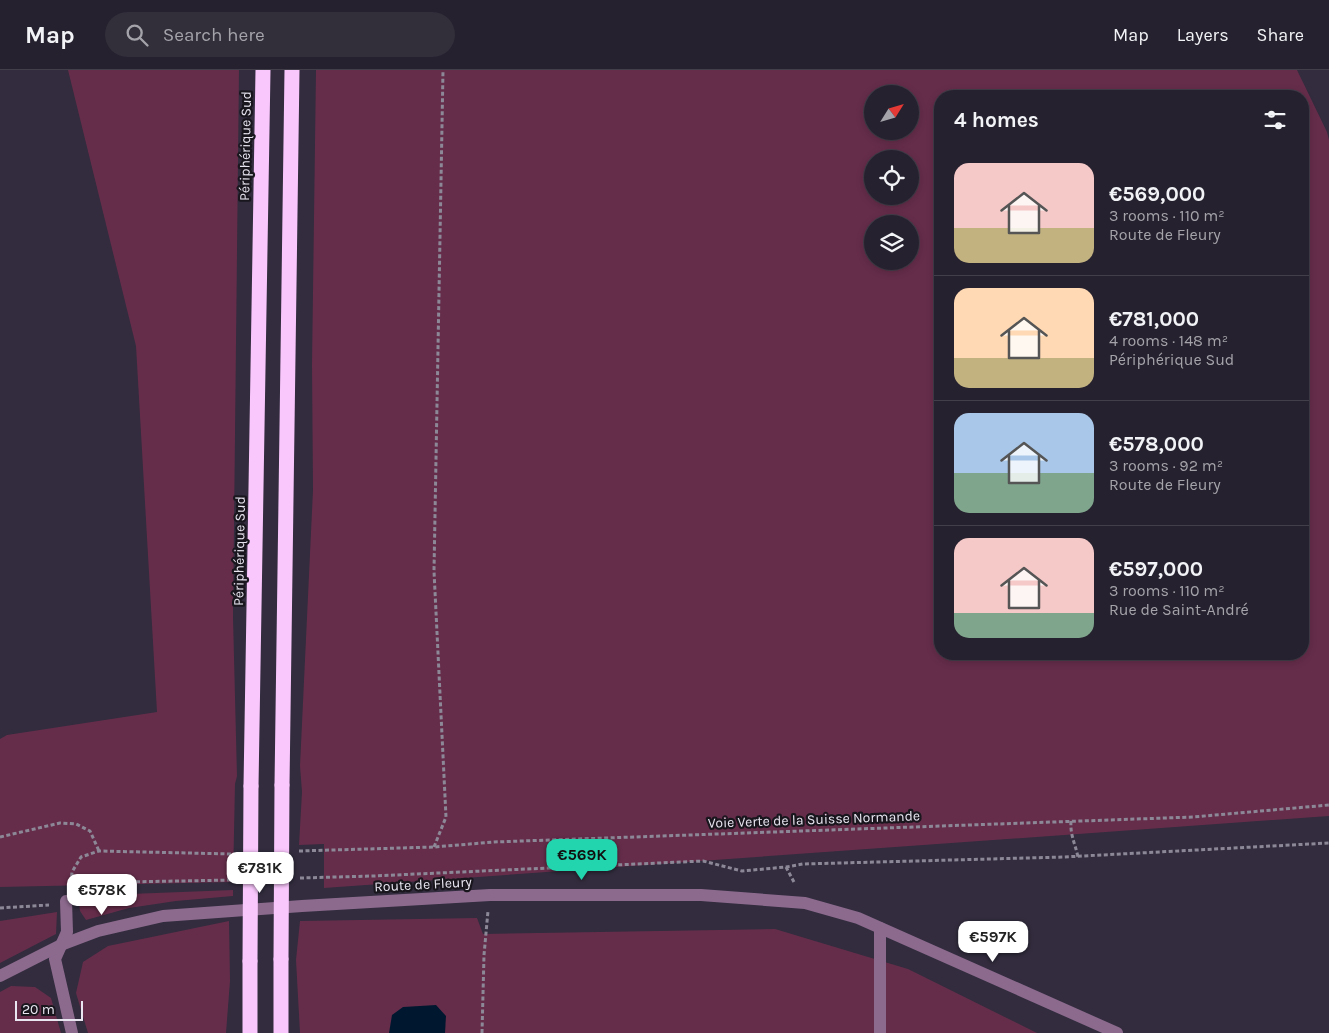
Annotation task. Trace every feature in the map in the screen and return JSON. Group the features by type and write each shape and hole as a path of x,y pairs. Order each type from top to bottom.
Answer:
{"highway":[{"name":"Périphérique Sud","path":"250,1033 251,786 263,70"},
{"path":"281,1033 282,785 292,70"}],"street":[{"name":"Route de Fleury","path":"0,976 61,944 98,931 163,916 490,895 702,895 805,904 858,918 1117,1033"},
{"path":"66,901 67,932 55,959 72,1033"},
{"path":"880,928 880,1033"}],"path":[{"path":"434,846 446,817 434,572 443,70"},
{"name":"Voie Verte de la Suisse Normande","path":"299,851 1192,816 1329,805"},
{"path":"1071,821 1070,832 1076,845 1078,857"},
{"path":"0,837 60,823 76,824 90,831 99,851"},
{"path":"294,878 703,861 742,871 803,864 1078,857 1329,842"},
{"path":"0,908 61,904 66,901 72,872 81,857 99,851 236,854"},
{"path":"71,882 235,880"},
{"path":"482,1033 484,955 490,895"}],"shaded area":[{"path":"68,70 239,70 233,617 237,776 235,784 233,882 0,887 0,739 7,735 157,712 136,346"},
{"path":"316,70 1297,70 1307,90 934,90 934,660 1309,660 1309,95 1329,140 1329,816 324,888 324,844 299,845 302,792 300,766 313,490 312,365"},
{"path":"233,890 233,896 176,901 129,908 86,920 80,911 78,896"},
{"path":"57,912 56,934 0,963 0,921"},
{"path":"477,918 483,934 775,929 908,969 1037,1033 300,1033 296,960 300,921"},
{"path":"229,921 230,981 226,1033 88,1033 76,993 83,962 108,946"},
{"path":"11,986 35,987 51,998 61,1033 0,1033 0,992"}],"water":[{"path":"436,1005 446,1016 445,1033 389,1033 392,1015 403,1007"}]}
